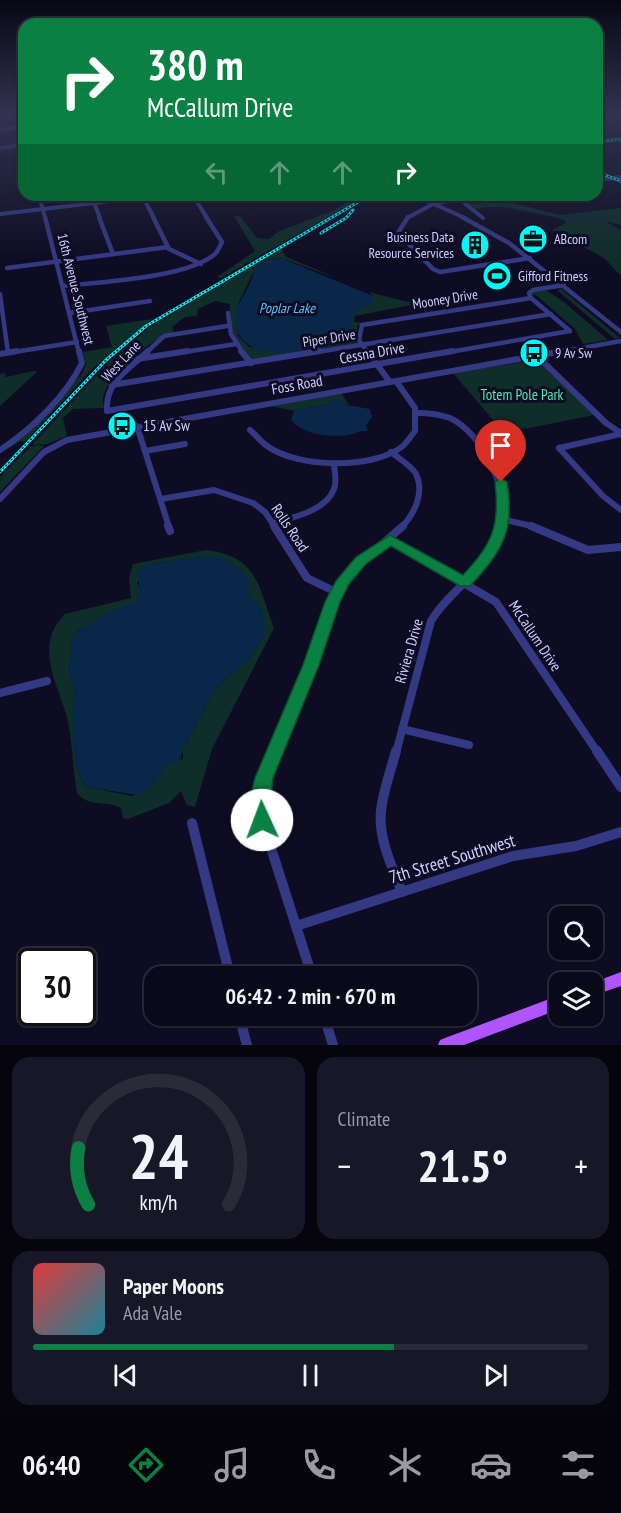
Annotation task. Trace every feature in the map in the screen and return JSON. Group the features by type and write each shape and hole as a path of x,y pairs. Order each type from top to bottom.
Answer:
{"main road":[{"path":"603,986 621,979"},
{"path":"445,1045 549,1006"}],"street":[{"path":"603,179 621,177"},
{"name":"16th Avenue Southwest","path":"0,450 37,418 77,375 82,363 41,201"},
{"path":"0,214 108,201"},
{"path":"146,201 168,247 175,254 201,264"},
{"path":"63,286 178,270 201,264 218,254 222,245 196,201"},
{"path":"429,201 485,228 531,258 621,332"},
{"path":"440,201 419,210 398,231 418,255 437,271 531,258"},
{"path":"462,201 483,218"},
{"path":"94,203 113,254"},
{"path":"7,268 168,247"},
{"name":"Mooney Drive","path":"362,345 360,340 362,325 531,298 529,293 533,290 564,285"},
{"path":"0,294 8,353"},
{"path":"531,298 551,314"},
{"path":"70,313 150,301"},
{"path":"228,313 226,326 251,363"},
{"name":"Cessna Drive","path":"107,411 570,331 551,314"},
{"name":"Piper Drive","path":"111,386 551,314"},
{"name":"West Lane","path":"107,411 106,397 111,386 136,360 167,335 226,326"},
{"name":"Foss Road","path":"0,500 44,452 56,443 137,426 621,341"},
{"path":"0,354 77,342"},
{"path":"136,360 236,344"},
{"path":"250,430 260,442 280,454 309,463 334,465 368,460 391,452 412,433 417,413 362,345"},
{"path":"537,356 606,423 621,434"},
{"name":"Riviera Drive","path":"402,891 385,846 381,819 430,620 493,550 505,520 505,498 498,475 461,424 440,414 417,413"},
{"path":"137,426 170,531"},
{"path":"621,434 556,447 603,496 621,510"},
{"path":"145,452 185,444"},
{"path":"309,966 262,820 260,795 264,778 311,665 336,592 361,560 390,540 411,516 419,491 417,478 412,468 391,452"},
{"path":"272,524 308,512 328,497 334,489 334,465"},
{"name":"Rolls Road","path":"161,499 214,486 258,506 307,579 336,592"},
{"path":"505,520 544,530 574,546 593,552 621,547"},
{"name":"McCallum Drive","path":"390,540 465,582 491,598 501,608 621,787"},
{"path":"0,693 47,681"},
{"path":"402,729 469,745"},
{"path":"192,823 228,966"},
{"name":"7th Street Southwest","path":"296,926 513,856 576,846 621,832"},
{"path":"242,1026 247,1045"},
{"path":"327,1026 333,1045"}],"green space":[{"path":"348,201 356,201 221,278 217,277 255,251 234,216 240,216 257,238 269,239 279,231 335,210"},
{"path":"473,201 505,201 560,215 621,208 621,225 605,221 621,230 621,276 604,258 552,230 566,223 564,220 508,207 474,209 468,204"},
{"path":"280,248 287,257 339,279 281,258 268,259 254,271 239,302 236,322 238,336 249,347 295,352 342,343 351,316 373,296 369,292 408,302 419,300 422,303 355,316 354,322 362,323 357,326 357,344 252,360 234,335 229,313 230,304 215,301 198,309 197,316 185,317 172,327 174,332 156,340 124,366 104,394 104,408 73,409 63,418 67,436 47,444 32,445 105,366 151,326"},
{"path":"560,288 620,338 615,339 558,291"},
{"path":"546,290 564,302 608,340 583,344 575,329 536,295 532,295 533,292"},
{"path":"152,319 92,369 25,442 20,441 8,449 82,374 86,364 83,352 112,347 106,326"},
{"name":"Totem Pole Park","path":"536,360 594,415 504,433 453,373"},
{"path":"37,372 0,406 0,374 5,373 6,377"},
{"path":"341,393 349,405 336,403 294,411 272,406"},
{"path":"44,446 0,492 0,477 30,447"},
{"path":"206,550 223,553 246,566 254,576 274,628 212,749 195,807 187,805 181,791 169,803 128,819 123,818 121,808 87,801 77,793 68,724 53,676 49,650 56,626 65,614 131,598 129,578 133,564","holes":["207,556 247,591 260,608 264,622 261,640 250,658 216,688 183,749 183,759 170,762 149,789 132,796 87,787 81,780 75,758 73,698 76,695 69,671 72,642 77,631 136,602 141,589 137,583 151,564"]}],"water":[{"name":"Poplar Lake","path":"281,258 373,296 373,301 351,316 353,333 349,340 318,350 279,353 261,350 246,343 238,331 236,314 252,279 253,268 268,259"},
{"path":"336,403 370,409 372,417 363,429 356,433 337,436 304,430 291,419 294,411"},
{"path":"207,556 233,564 248,579 248,595 258,604 263,615 265,628 261,640 250,658 216,688 183,749 179,764 170,762 149,789 137,795 87,787 81,779 75,757 73,698 76,695 69,671 75,633 109,612 136,602 140,590 137,571 151,564"}],"waterway":[{"path":"478,205 508,207 557,217 603,219"},
{"path":"335,401 363,429"}],"railway":[{"path":"603,174 621,181"},
{"path":"0,472 106,360 146,326 360,201"},
{"path":"321,233 346,218 353,210"}],"place":[{"name":"ABcom","path":"533,239"},
{"name":"Business Data Resource Services","path":"475,245"},
{"name":"Gifford Fitness","path":"497,276"},
{"name":"9 Av Sw","path":"534,353"},
{"name":"15 Av Sw","path":"122,426"}],"route":[{"path":"262,820 260,795 264,778 311,665 336,592 343,581 361,560 390,540 465,582 493,550 502,531 505,520 505,498 501,482"}]}
